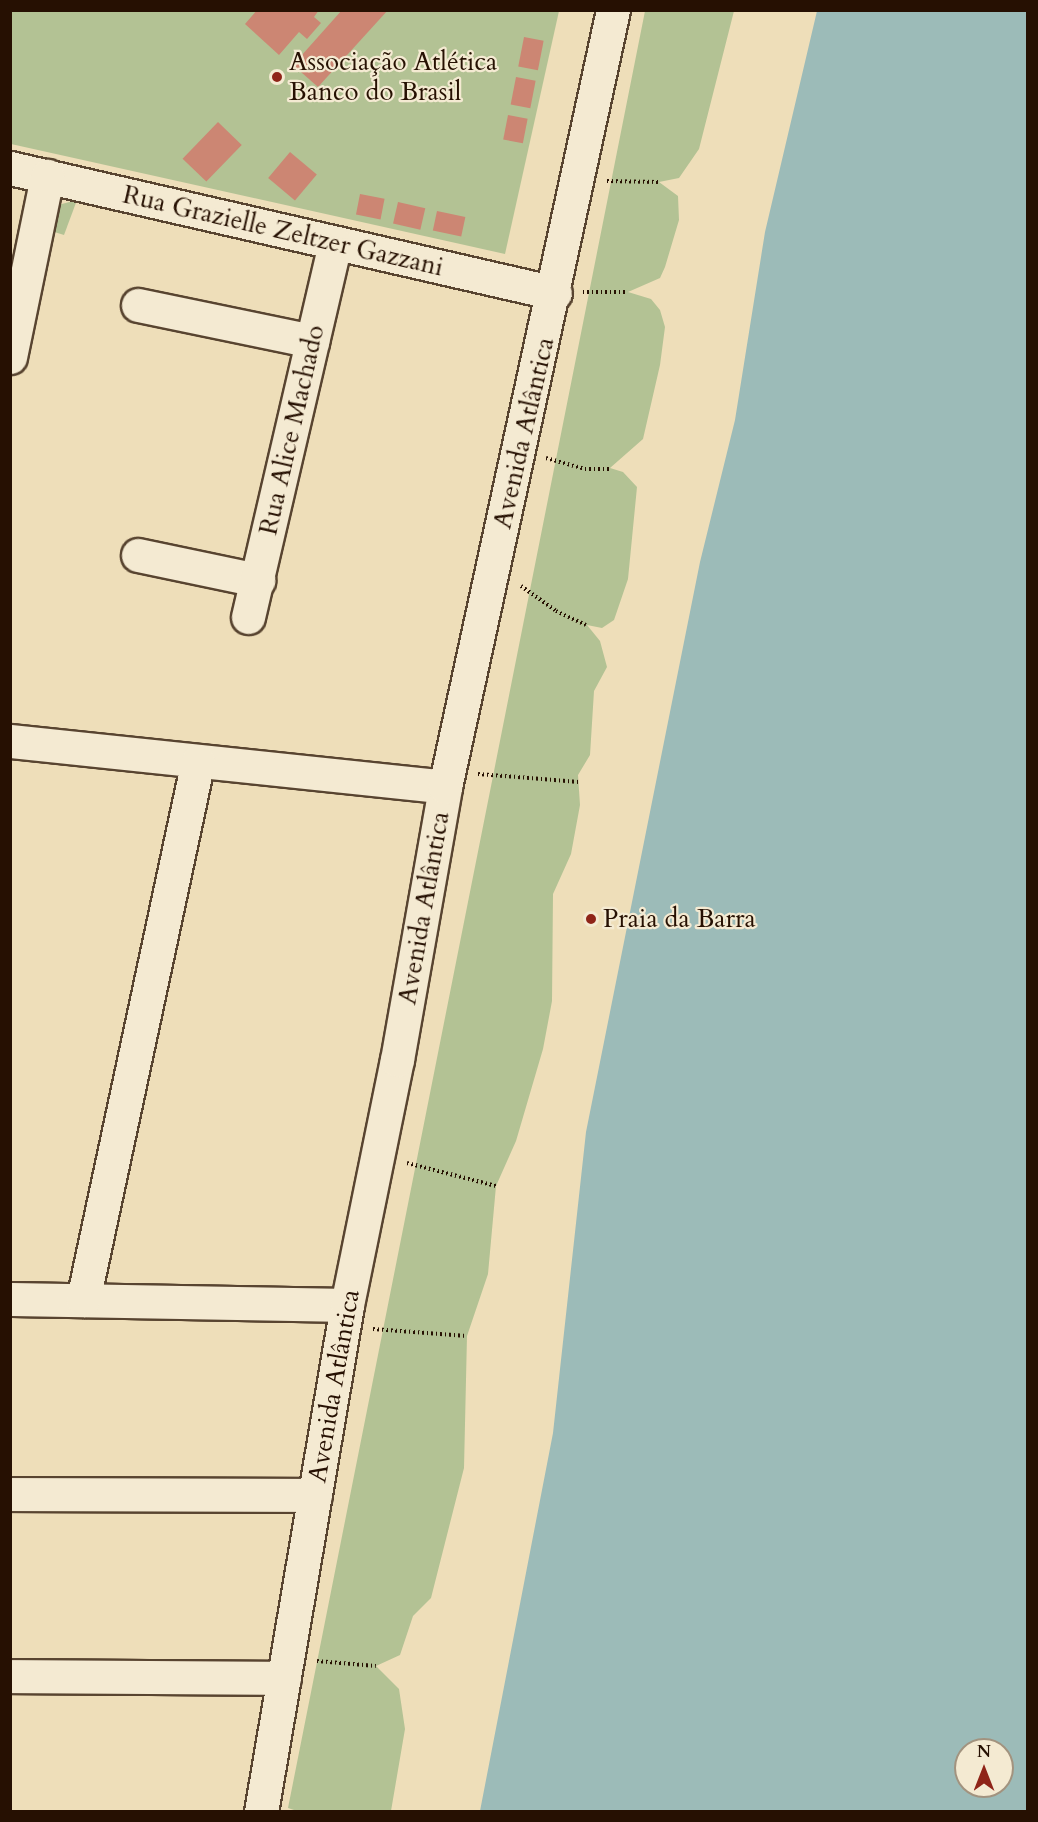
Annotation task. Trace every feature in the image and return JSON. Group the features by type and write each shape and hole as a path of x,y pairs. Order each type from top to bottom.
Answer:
{"street":[{"name":"Avenida Atlântica","path":"261,1812 296,1670 315,1495 356,1317 397,1060 445,787 566,293 613,10"},
{"name":"Rua Grazielle Zeltzer Gazzani","path":"10,168 335,243 566,293"},
{"path":"10,357 47,176"},
{"name":"Rua Alice Machado","path":"248,617 335,243"},
{"path":"138,305 312,341"},
{"path":"138,555 258,580"},
{"path":"10,741 445,787"},
{"path":"83,1300 198,761"},
{"path":"10,1299 83,1300 356,1317"},
{"path":"10,1494 315,1495"},
{"path":"10,1676 296,1670"}],"path":[{"path":"600,182 658,182"},
{"path":"566,293 627,292"},
{"path":"542,456 585,469 610,469"},
{"path":"516,582 556,611 586,625"},
{"path":"475,774 579,782"},
{"path":"399,1161 496,1186"},
{"path":"356,1317 467,1336"},
{"path":"296,1670 376,1666"}],"green space":[{"name":"Associação Atlética Banco do Brasil","path":"11,11 559,11 505,254 11,144"},
{"path":"645,11 734,11 699,149 679,178 659,182 678,196 679,220 665,267 660,278 628,292 651,299 660,310 665,327 660,365 643,439 610,468 623,472 637,487 628,579 614,620 602,628 587,625 600,641 607,667 594,691 590,755 578,775 580,805 571,854 553,894 552,1001 543,1049 516,1141 496,1186 488,1274 467,1336 464,1468 431,1598 413,1616 400,1655 376,1666 399,1689 405,1729 391,1811 297,1811 288,1808"},
{"path":"77,200 64,235 48,230 58,205"}],"water":[{"path":"817,11 1027,11 1027,1811 480,1811 553,1433 586,1132 700,562 735,420 765,232"}],"building":[{"path":"257,10 319,10 314,17 321,23 307,39 299,32 279,55 245,24"},
{"path":"342,10 388,10 318,87 293,65"},
{"path":"524,37 544,41 538,70 518,66"},
{"path":"516,77 536,81 530,108 511,104"},
{"path":"508,115 528,119 523,143 503,140"},
{"path":"218,122 242,145 206,182 183,159"},
{"path":"290,152 317,174 295,201 268,178"},
{"path":"360,194 385,199 381,219 356,215"},
{"path":"398,202 425,208 420,230 393,223"},
{"path":"437,211 465,217 461,237 433,231"}],"place":[{"name":"Associação Atlética Banco do Brasil","path":"277,77"},
{"name":"Praia da Barra","path":"591,919"}]}
